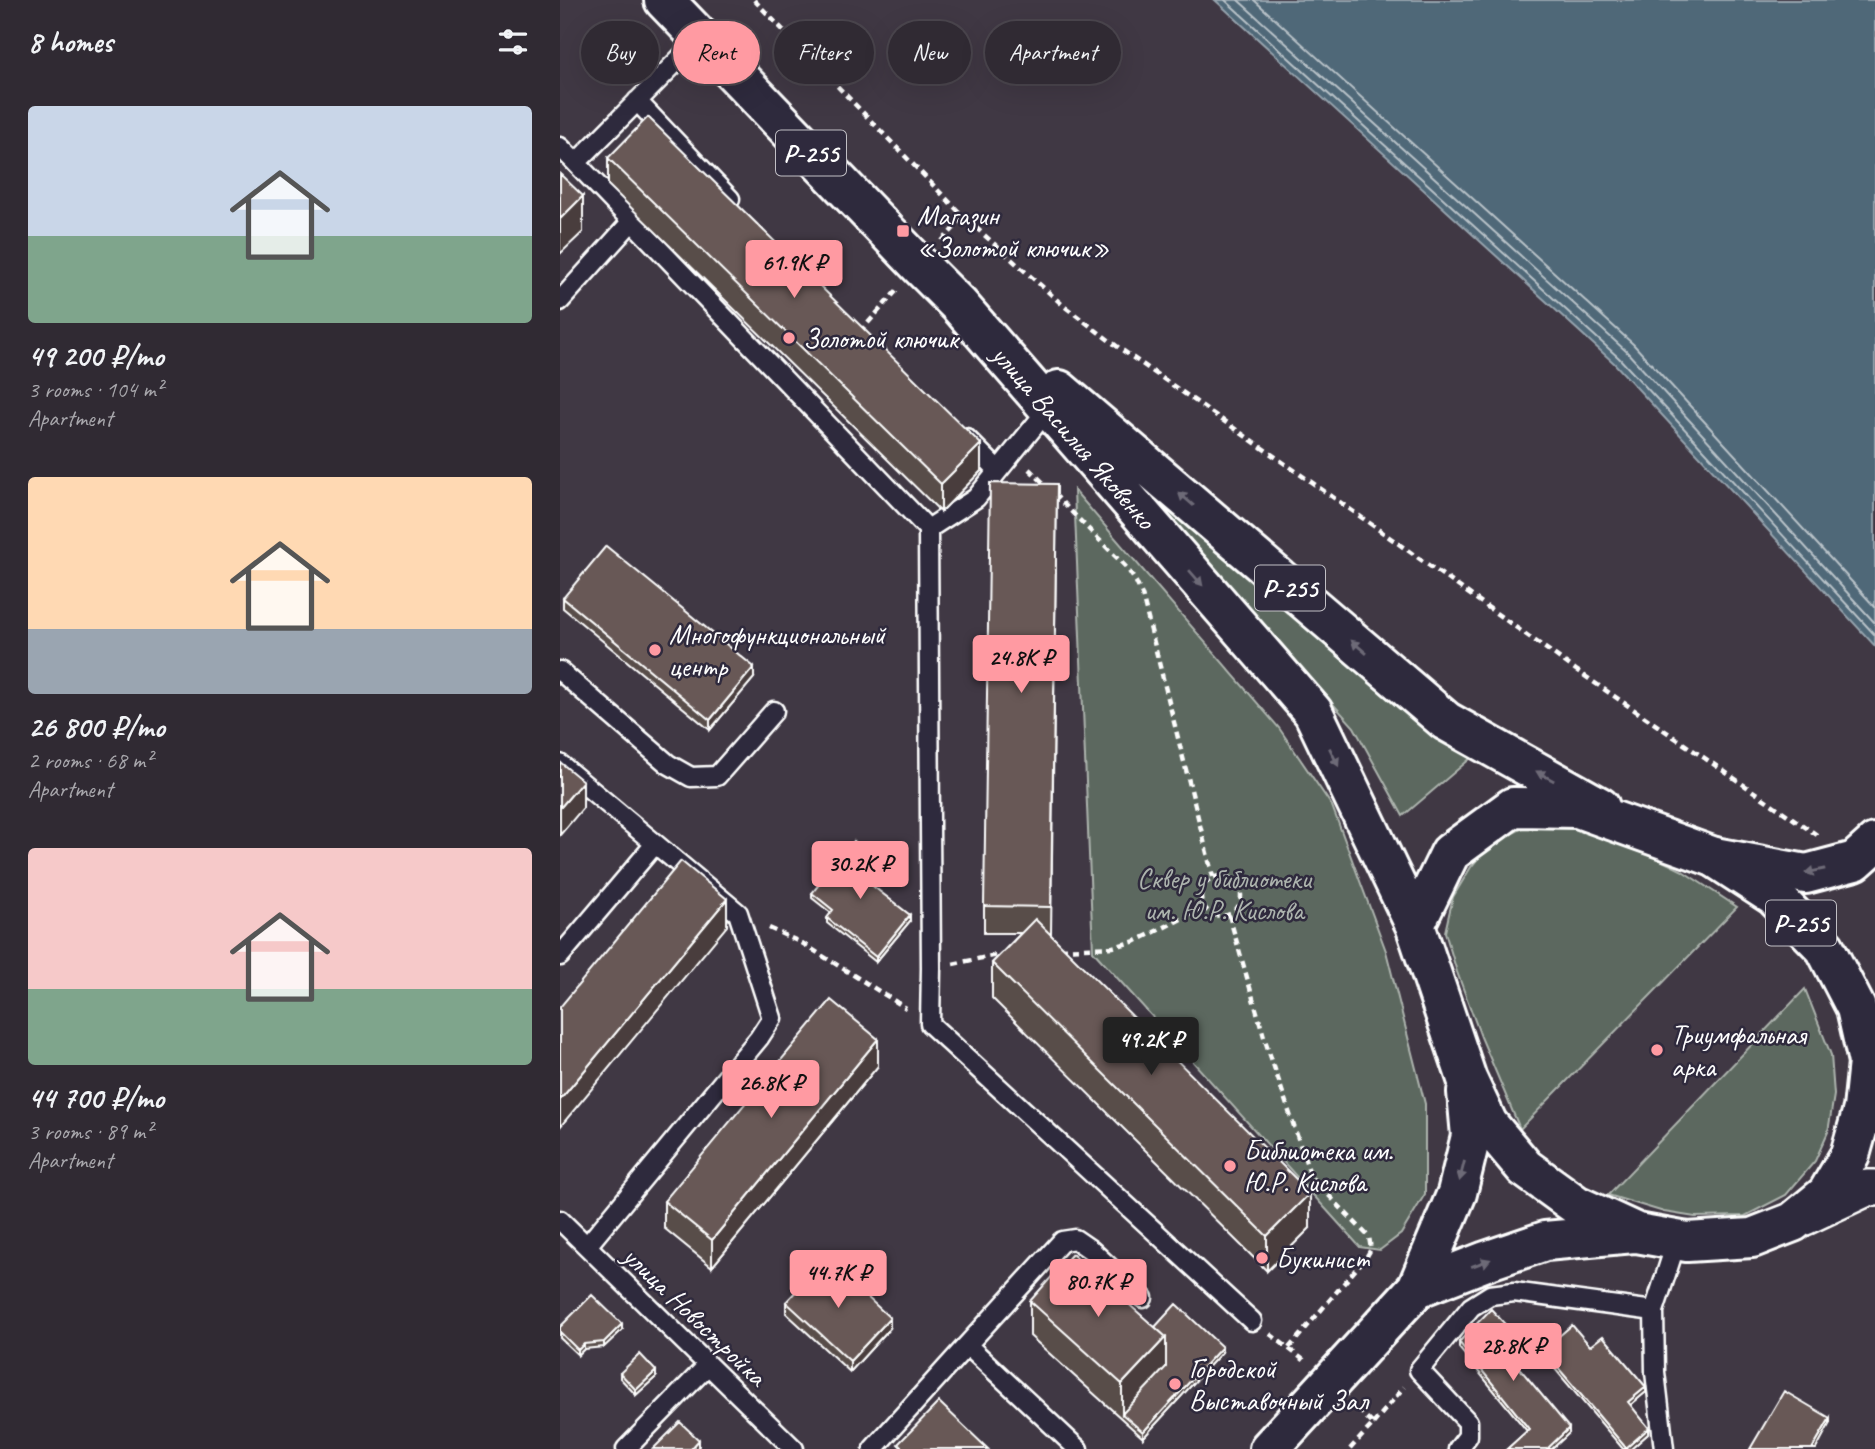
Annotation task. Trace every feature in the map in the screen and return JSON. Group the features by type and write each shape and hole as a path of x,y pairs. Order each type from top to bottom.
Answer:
{"main road":[{"name":"улица Василия Яковенко","path":"664,0 684,21"},
{"name":"улица Василия Яковенко","path":"744,84 959,305 1313,712 1415,925"},
{"name":"Р-255","path":"959,305 1446,721 1647,833"},
{"name":"Р-255","path":"1714,857 1774,896 1825,948 1856,1008 1873,1057 1863,1109 1850,1155 1827,1194 1793,1223 1752,1238 1687,1242 1637,1233 1576,1205 1525,1168 1488,1124 1466,1079 1415,925 1450,853 1513,807 1578,808 1714,857 1806,874 1865,852"},
{"path":"1269,1449 1417,1287 1457,1193 1471,1136 1466,1079"},
{"path":"1417,1287 1545,1241 1637,1233"}],"street":[{"path":"1793,1223 1867,1188 1875,1188"}],"lane":[{"path":"576,163 673,65"},
{"path":"637,101 743,212"},
{"path":"560,147 928,529 930,1024 1252,1321"},
{"path":"560,301 632,221"},
{"path":"928,529 976,498 1049,408"},
{"path":"958,431 998,470"},
{"path":"560,671 668,764 691,777 717,776 774,710"},
{"path":"560,764 738,913 772,1018 759,1038 587,1246"},
{"path":"560,956 655,844"},
{"name":"улица Новостройка","path":"560,1220 794,1449"},
{"path":"873,1449 1062,1241 1075,1239 1091,1250 1143,1298"},
{"path":"1664,1449 1655,1372 1654,1311 1676,1240"},
{"path":"1458,1449 1468,1436 1468,1422 1419,1370 1471,1307 1490,1295 1514,1292 1654,1311"},
{"path":"967,1345 1078,1449"},
{"path":"626,1449 708,1365"}],"path":[{"path":"754,0 964,217 1064,306 1122,350 1576,670 1865,852"},
{"path":"859,333 964,217"},
{"path":"1013,452 1127,568 1136,582 1142,595 1213,877"},
{"path":"1222,875 1238,884 1241,902 1229,915 1211,914 1204,908 1201,891 1205,882 1213,877 1222,875"},
{"path":"1058,949 1112,947 1136,941 1204,908"},
{"path":"738,913 802,943 930,1024"},
{"path":"1229,915 1265,1041 1311,1177 1369,1237 1370,1249 1367,1256 1289,1348"},
{"path":"931,968 1008,953"},
{"path":"1373,1424 1419,1370"}],"green space":[{"path":"1053,395 1471,758 1403,816 1354,727"},
{"name":"Сквер у библиотеки им. Ю.Р. Кислова","path":"1074,490 1279,728 1332,806 1386,951 1425,1104 1425,1194 1401,1234 1380,1250 1360,1247 1093,951"},
{"path":"1562,822 1601,831 1681,870 1737,907 1520,1129 1481,1037 1445,932 1453,897 1471,867 1489,845 1523,828"},
{"path":"1805,989 1831,1055 1834,1095 1828,1132 1815,1161 1786,1195 1745,1216 1695,1217 1664,1212 1608,1195"}],"water":[{"path":"1215,0 1875,0 1875,646 1614,363"}],"building":[{"path":"648,117 981,444 941,484 608,158"},
{"path":"560,174 583,196 560,219"},
{"path":"990,483 1057,484 1051,907 984,906"},
{"path":"606,546 754,667 710,720 563,598"},
{"path":"560,762 583,781 560,808"},
{"path":"854,841 883,865 869,883 910,915 876,957 827,918 833,910 812,893"},
{"path":"681,861 727,899 560,1100 560,1007"},
{"path":"1035,919 1310,1193 1267,1236 992,963"},
{"path":"831,1000 878,1039 712,1240 664,1201"},
{"path":"1072,1254 1166,1337 1122,1384 1030,1301"},
{"path":"826,1259 890,1318 850,1361 786,1302"},
{"path":"592,1295 622,1324 604,1342 584,1344 578,1350 560,1332 560,1327"},
{"path":"1176,1304 1222,1347 1143,1432 1122,1414 1166,1367 1166,1337 1155,1327"},
{"path":"1491,1309 1514,1334 1502,1347 1569,1428 1547,1449 1507,1449 1529,1429 1459,1342"},
{"path":"1572,1325 1590,1346 1603,1336 1646,1387 1628,1402 1649,1428 1626,1448 1543,1350"},
{"path":"640,1354 656,1371 636,1390 620,1373"},
{"path":"1784,1391 1830,1418 1812,1449 1750,1449"},
{"path":"939,1402 988,1449 903,1449 898,1444"},
{"path":"680,1422 699,1440 691,1449 653,1449"}],"place":[{"name":"Магазин «Золотой ключик»","path":"903,231"},
{"name":"Золотой ключик","path":"789,338"},
{"name":"Многофункциональный центр","path":"655,650"},
{"name":"Триумфальная арка","path":"1657,1050"},
{"name":"Библиотека им. Ю.Р. Кислова","path":"1230,1166"},
{"name":"Букинист","path":"1262,1258"},
{"name":"Городской Выставочный Зал","path":"1175,1384"}]}
